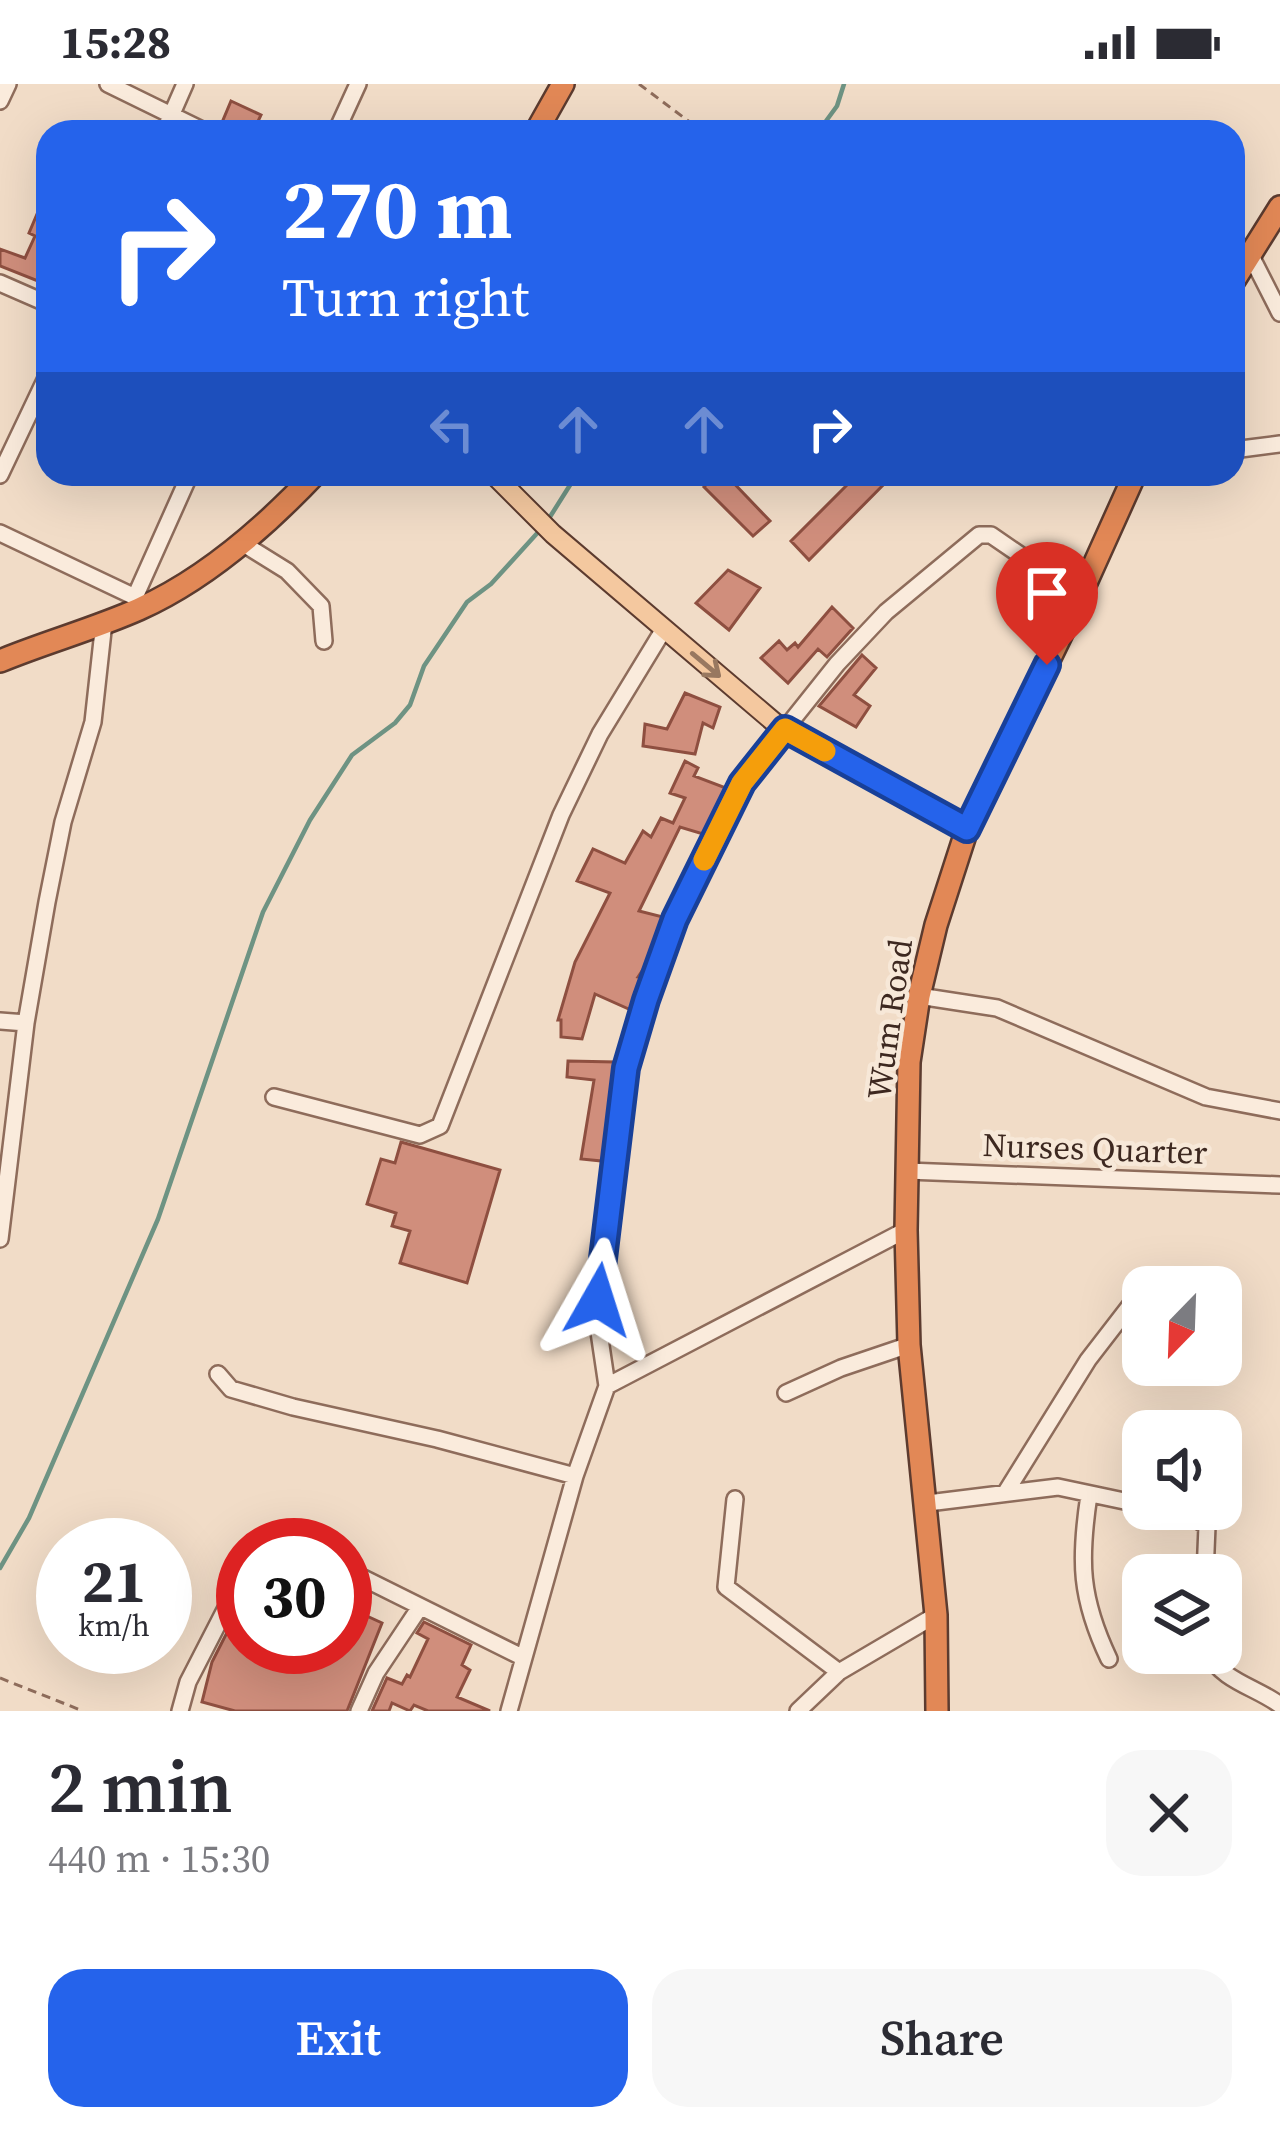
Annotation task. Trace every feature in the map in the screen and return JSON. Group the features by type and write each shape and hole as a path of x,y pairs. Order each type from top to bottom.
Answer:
{"highway":[{"path":"543,120 563,84"},
{"path":"1245,261 1280,207"},
{"path":"0,661 104,622 200,574 242,543 302,486"},
{"name":"Wum Road","path":"937,1711 936,1615 909,1345 905,1230 909,1062 919,996 935,925 967,829 1130,486"}],"main road":[{"path":"505,486 554,534 785,729 967,829"}],"street":[{"path":"0,101 8,84"},
{"path":"109,84 162,120"},
{"path":"170,120 185,84"},
{"path":"342,120 358,84"},
{"path":"1250,252 1280,313"},
{"path":"0,283 36,299"},
{"path":"0,475 36,399"},
{"path":"1245,448 1280,444"},
{"path":"0,533 138,603 185,486"},
{"path":"509,1711 575,1476 607,1386 598,1300 626,1068 675,919 742,783 837,664 886,612 979,535 991,536 1080,596"},
{"path":"242,543 287,572 321,606 324,641"},
{"path":"0,1239 26,1023 63,822 93,722 104,622"},
{"path":"274,1096 420,1136 440,1126 561,815 600,734 664,629"},
{"path":"919,996 997,1008 1206,1096 1280,1111"},
{"path":"0,1021 26,1023"},
{"name":"Nurses Quarter","path":"907,1171 1280,1185"},
{"path":"607,1386 905,1230"},
{"path":"1006,1492 1088,1360 1122,1316"},
{"path":"786,1393 909,1345"},
{"path":"218,1374 232,1390 293,1408 437,1438 575,1476"},
{"path":"928,1503 1058,1487 1122,1501"},
{"path":"1089,1495 1080,1552 1090,1620 1108,1659"},
{"path":"735,1499 726,1587 839,1672"},
{"path":"372,1583 521,1657"},
{"path":"359,1711 376,1673 420,1607"},
{"path":"798,1711 839,1672 936,1615"},
{"path":"180,1711 188,1682 216,1628"},
{"path":"1225,1674 1280,1705"}],"path":[{"path":"639,84 687,120"},
{"path":"0,1678 83,1711"}],"building":[{"path":"231,101 261,115 259,120 223,120"},
{"path":"36,216 36,280 0,266 0,249 25,258 35,236 29,233"},
{"path":"736,486 770,521 753,536 704,487"},
{"path":"846,486 882,486 809,560 791,541"},
{"path":"728,570 760,588 729,630 696,603"},
{"path":"832,607 853,628 827,657 818,649 788,683 761,658 779,641 787,650 795,643 798,647"},
{"path":"862,655 876,668 854,695 870,706 856,727 819,706"},
{"path":"685,693 720,707 713,728 703,723 695,754 643,746 645,724 667,729"},
{"path":"685,761 698,768 694,776 726,788 703,834 680,827 639,911 663,917 638,977 643,978 631,1010 595,994 582,1039 561,1037 558,1020 575,962 610,893 577,881 593,849 625,863 643,831 651,837 661,818 673,823 685,798 670,793"},
{"path":"568,1061 615,1062 602,1161 581,1159 594,1080 567,1077"},
{"path":"401,1142 500,1170 467,1283 400,1263 410,1231 392,1226 396,1213 367,1204 381,1159 395,1163"},
{"path":"372,1618 382,1623 372,1648"},
{"path":"424,1622 471,1645 462,1665 470,1670 457,1697 490,1711 428,1711 414,1705 410,1711 392,1703 389,1711 372,1711 387,1678 402,1684 410,1677 428,1639 417,1633"},
{"path":"216,1654 216,1674 362,1674 347,1711 235,1711 202,1702"}],"waterway":[{"path":"827,120 844,84"},
{"path":"548,520 569,486"},
{"path":"0,1568 29,1518 158,1219 263,912 310,820 352,755 395,723 410,705 424,666 467,602 491,584 541,529"}],"slow traffic":[{"path":"704,860 742,783 785,729 825,751"}],"route":[{"path":"598,1300 626,1068 675,919 742,783 785,729 967,829 1047,665"}]}
